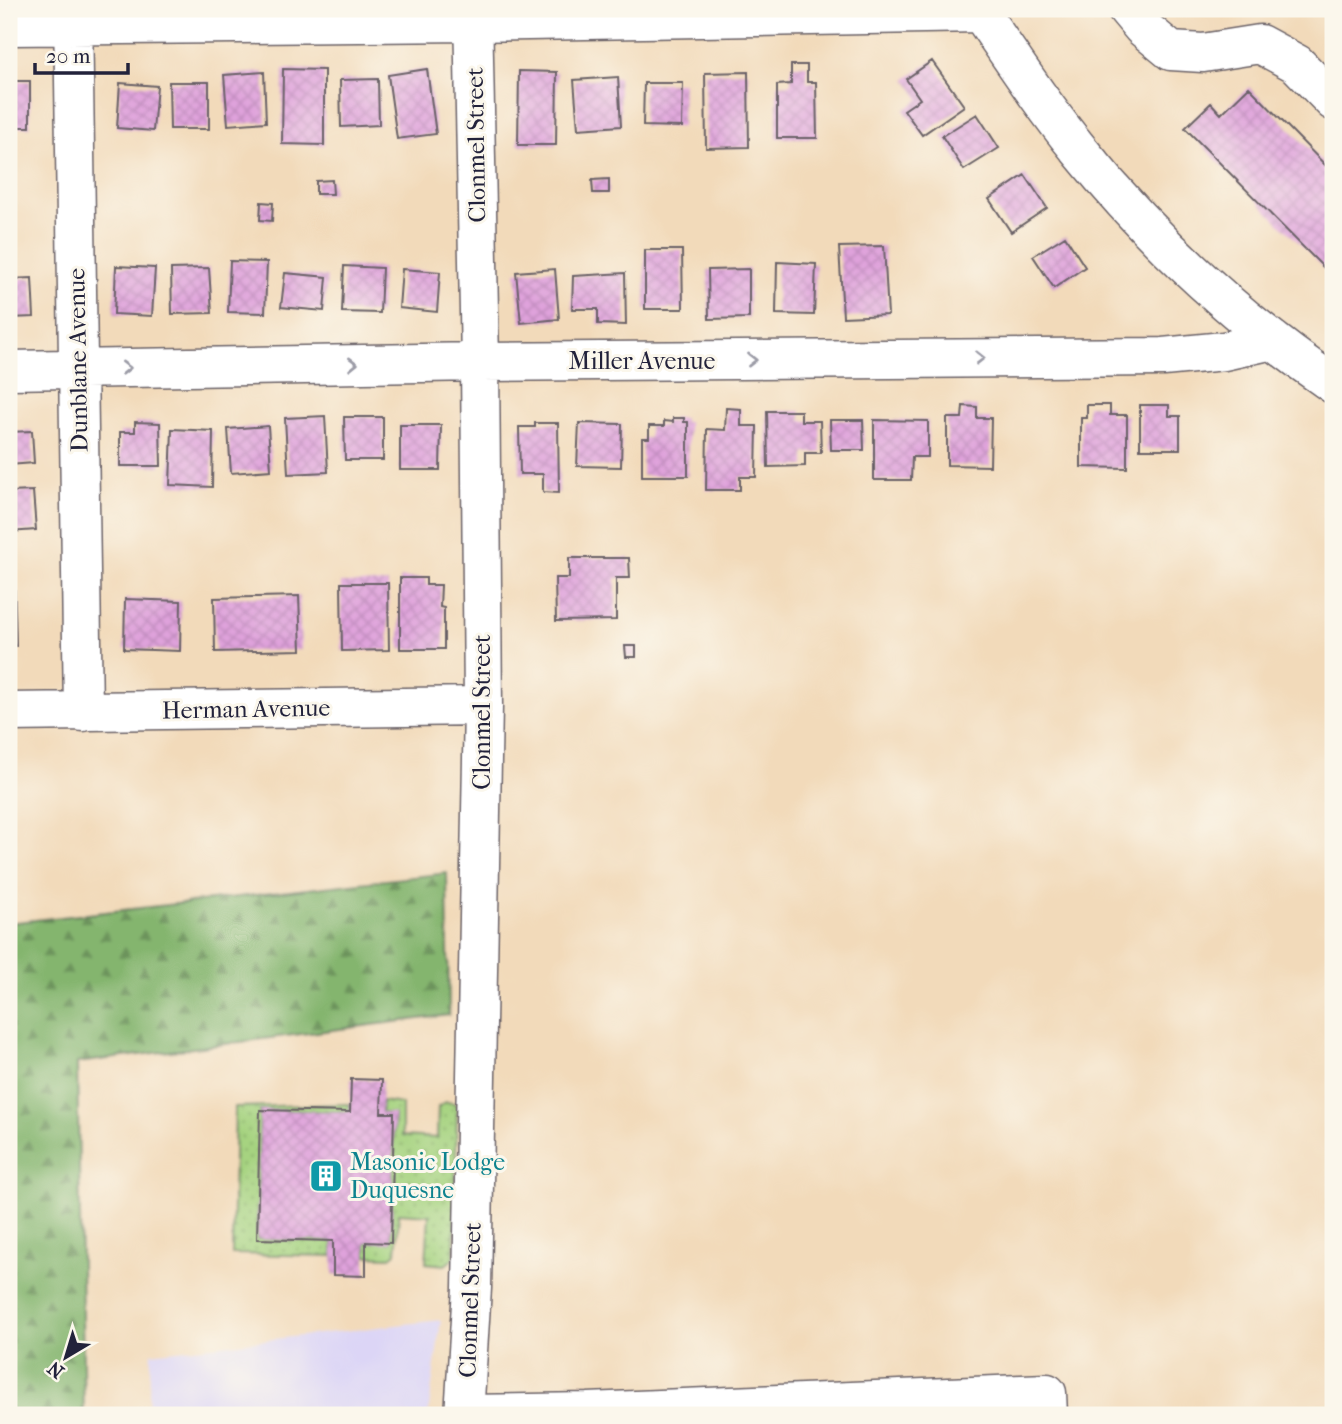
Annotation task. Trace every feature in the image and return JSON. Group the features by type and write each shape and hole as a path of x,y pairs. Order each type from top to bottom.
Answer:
{"street":[{"path":"1127,9 1142,27 1171,51 1203,53 1260,44 1297,64 1333,101"},
{"path":"9,26 73,17 980,11 1040,100 1120,199 1217,293 1273,340 1333,384"},
{"name":"Clonmel Street","path":"464,1414 472,1288 483,706 473,15"},
{"name":"Dunblane Avenue","path":"73,17 83,712"},
{"name":"Miller Avenue","path":"9,370 480,362 1163,357 1224,351 1273,340"},
{"name":"Herman Avenue","path":"9,712 483,706"},
{"path":"464,1414 542,1414 1047,1393 1048,1415"}],"shaded area":[{"path":"441,1320 428,1415 148,1415 151,1353"}],"green space":[{"path":"447,873 449,1015 77,1063 84,1415 9,1415 9,923"},
{"path":"382,1101 402,1104 402,1136 437,1138 438,1107 446,1102 454,1103 457,1107 454,1258 445,1265 426,1263 429,1215 399,1213 396,1253 391,1257 366,1256 366,1242 391,1242 394,1114 381,1113"},
{"path":"350,1104 350,1112 260,1110 257,1239 333,1241 333,1256 232,1254 235,1107"}],"building":[{"path":"932,61 964,106 922,135 904,110 920,99 906,79"},
{"path":"791,65 807,65 807,82 816,82 817,138 777,138 777,85 791,84"},
{"path":"283,69 324,70 324,145 282,144"},
{"path":"427,69 436,134 397,139 388,75"},
{"path":"519,71 557,72 556,145 518,145"},
{"path":"264,72 266,122 228,125 224,75"},
{"path":"748,72 749,147 706,148 705,73"},
{"path":"618,77 621,126 578,129 574,80"},
{"path":"378,79 379,125 341,127 340,80"},
{"path":"9,81 30,81 30,127 9,127"},
{"path":"169,82 209,82 209,129 170,129"},
{"path":"120,83 157,86 153,131 117,128"},
{"path":"644,83 683,83 682,127 643,126"},
{"path":"1249,87 1333,173 1333,277 1185,128 1211,103 1221,114"},
{"path":"977,114 999,148 964,170 942,136"},
{"path":"1025,175 1047,208 1011,232 989,199"},
{"path":"609,179 609,193 593,193 592,180"},
{"path":"332,180 333,194 316,194 316,181"},
{"path":"261,202 273,203 272,221 260,220"},
{"path":"1065,236 1085,267 1054,288 1033,256"},
{"path":"884,246 888,315 843,317 839,247"},
{"path":"645,250 682,250 683,309 645,309"},
{"path":"230,261 267,262 265,313 228,312"},
{"path":"777,262 816,264 814,315 776,314"},
{"path":"116,266 155,268 152,316 114,314"},
{"path":"344,266 382,268 380,313 342,312"},
{"path":"209,268 212,313 172,314 171,269"},
{"path":"402,269 440,272 437,312 399,308"},
{"path":"555,269 559,319 521,323 516,272"},
{"path":"749,269 749,318 709,319 708,270"},
{"path":"285,273 327,277 324,311 281,307"},
{"path":"625,273 626,325 598,324 598,309 572,309 573,276"},
{"path":"32,278 34,317 9,318 9,279"},
{"path":"1087,405 1110,405 1110,415 1127,415 1127,468 1081,467 1081,418 1087,418"},
{"path":"1140,405 1169,405 1169,416 1180,416 1180,449 1140,449"},
{"path":"963,406 977,407 977,418 991,418 990,466 947,465 947,418 962,418"},
{"path":"726,408 741,409 741,426 757,426 756,477 740,477 740,490 706,490 707,429 725,430"},
{"path":"767,411 801,411 801,421 820,421 821,453 805,453 805,466 768,467"},
{"path":"325,416 328,472 288,474 285,418"},
{"path":"344,417 383,417 383,460 345,460"},
{"path":"673,418 684,418 684,422 688,422 688,476 642,476 642,438 649,438 649,426 664,426 664,421 673,422"},
{"path":"830,420 863,420 864,450 831,450"},
{"path":"874,420 928,421 928,457 912,457 911,480 874,480"},
{"path":"135,422 160,423 161,466 120,466 120,432 135,432"},
{"path":"535,423 558,423 559,493 543,492 543,474 520,474 519,427 535,427"},
{"path":"579,423 622,424 621,467 577,466"},
{"path":"400,425 441,425 440,470 400,470"},
{"path":"268,426 271,470 231,473 228,429"},
{"path":"172,429 213,431 212,487 170,485"},
{"path":"32,431 34,463 9,465 9,432"},
{"path":"33,491 36,530 9,532 9,492"},
{"path":"569,558 629,558 630,578 616,578 616,620 556,621 555,578 569,578"},
{"path":"9,568 14,568 16,646 9,646"},
{"path":"400,578 426,578 426,585 441,585 444,649 400,649"},
{"path":"341,583 388,583 389,650 342,651"},
{"path":"299,596 301,650 215,652 214,598"},
{"path":"125,599 181,601 180,651 124,649"},
{"path":"625,646 636,646 636,657 626,657"},
{"name":"Masonic Lodge Duquesne","path":"351,1079 382,1080 381,1113 394,1113 391,1243 366,1242 366,1276 333,1275 333,1241 257,1239 260,1110 350,1112"},
{"path":"295,1409 335,1413 335,1415 295,1415"}],"place":[{"name":"Masonic Lodge Duquesne","path":"326,1176"}]}
